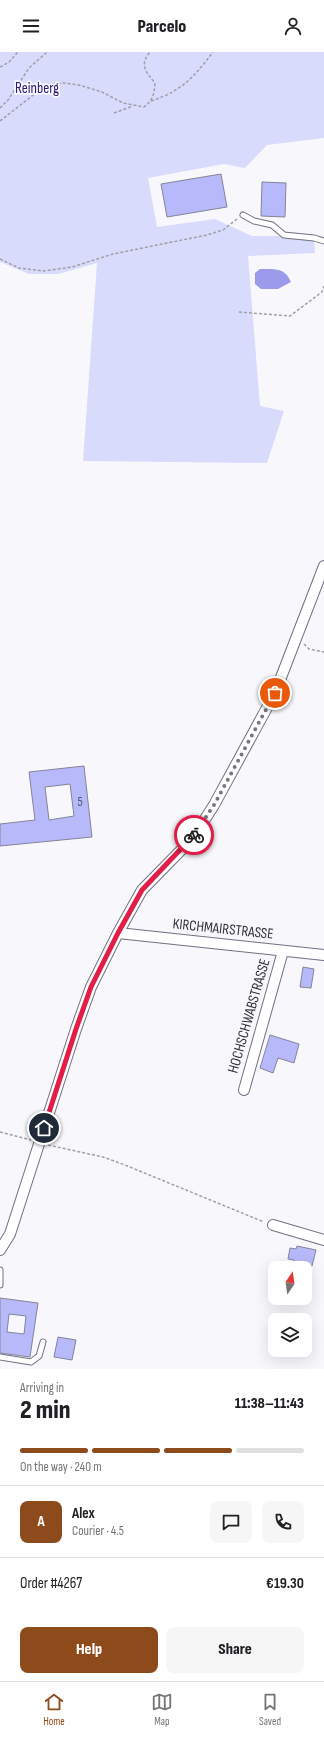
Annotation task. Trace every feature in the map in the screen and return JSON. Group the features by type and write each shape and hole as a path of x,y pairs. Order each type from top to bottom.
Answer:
{"street":[{"path":"0,1250 10,1234 91,987 118,933 142,890 193,838 214,805 275,693 324,566"},
{"name":"KIRCHMAIRSTRASSE","path":"118,933 324,955"},
{"name":"HOCHSCHWABSTRASSE","path":"244,1090 284,951"},
{"path":"273,1226 324,1240"}],"lane":[{"path":"243,215 254,221 272,225 284,235 314,238 324,241"},
{"path":"0,1270 0,1285"},
{"path":"0,1357 31,1362 39,1356 43,1342"}],"path":[{"path":"0,67 9,62 18,52"},
{"path":"0,108 8,100 29,68 47,52"},
{"path":"150,52 144,62 144,70 155,83 154,94 151,101"},
{"path":"0,120 49,84 64,83 93,88 123,103 144,107 151,101 167,96 194,78 213,52"},
{"path":"114,113 133,106"},
{"path":"0,259 20,268 43,271 72,267 113,254 207,235 223,230 243,215"},
{"path":"239,312 290,316 322,292 324,286"},
{"path":"310,649 324,652"},
{"path":"0,1132 125,1164 273,1226"}],"green space":[{"name":"Reinberg","path":"0,52 324,52 324,138 267,145 245,168 224,164 148,178 157,227 215,219 252,236 314,236 315,253 248,256 260,406 284,411 267,463 83,461 97,263 58,274 29,274 0,262"}],"shaded area":[{"path":"260,269 274,269 282,271 289,277 291,282 278,289 261,289 255,284 255,273"}],"building":[{"path":"221,174 227,207 167,217 161,184"},
{"path":"262,182 286,183 285,217 261,216"},
{"path":"84,766 92,837 0,846 0,824 35,820 29,772","holes":["70,784 74,816 49,820 45,787"]},
{"path":"303,967 314,969 311,988 300,987"},
{"path":"270,1035 299,1044 294,1063 278,1058 273,1073 260,1068"},
{"path":"297,1246 316,1250 312,1266 312,1261 294,1261 288,1259 290,1248 296,1249"},
{"path":"0,1298 38,1303 30,1357 0,1353","holes":["9,1314 26,1316 24,1334 7,1332"]},
{"path":"58,1337 76,1340 72,1360 54,1357"}],"way so far":[{"path":"194,835 214,805 275,693"}],"route":[{"path":"44,1128 91,987 118,933 142,890 193,838 194,835"}]}
